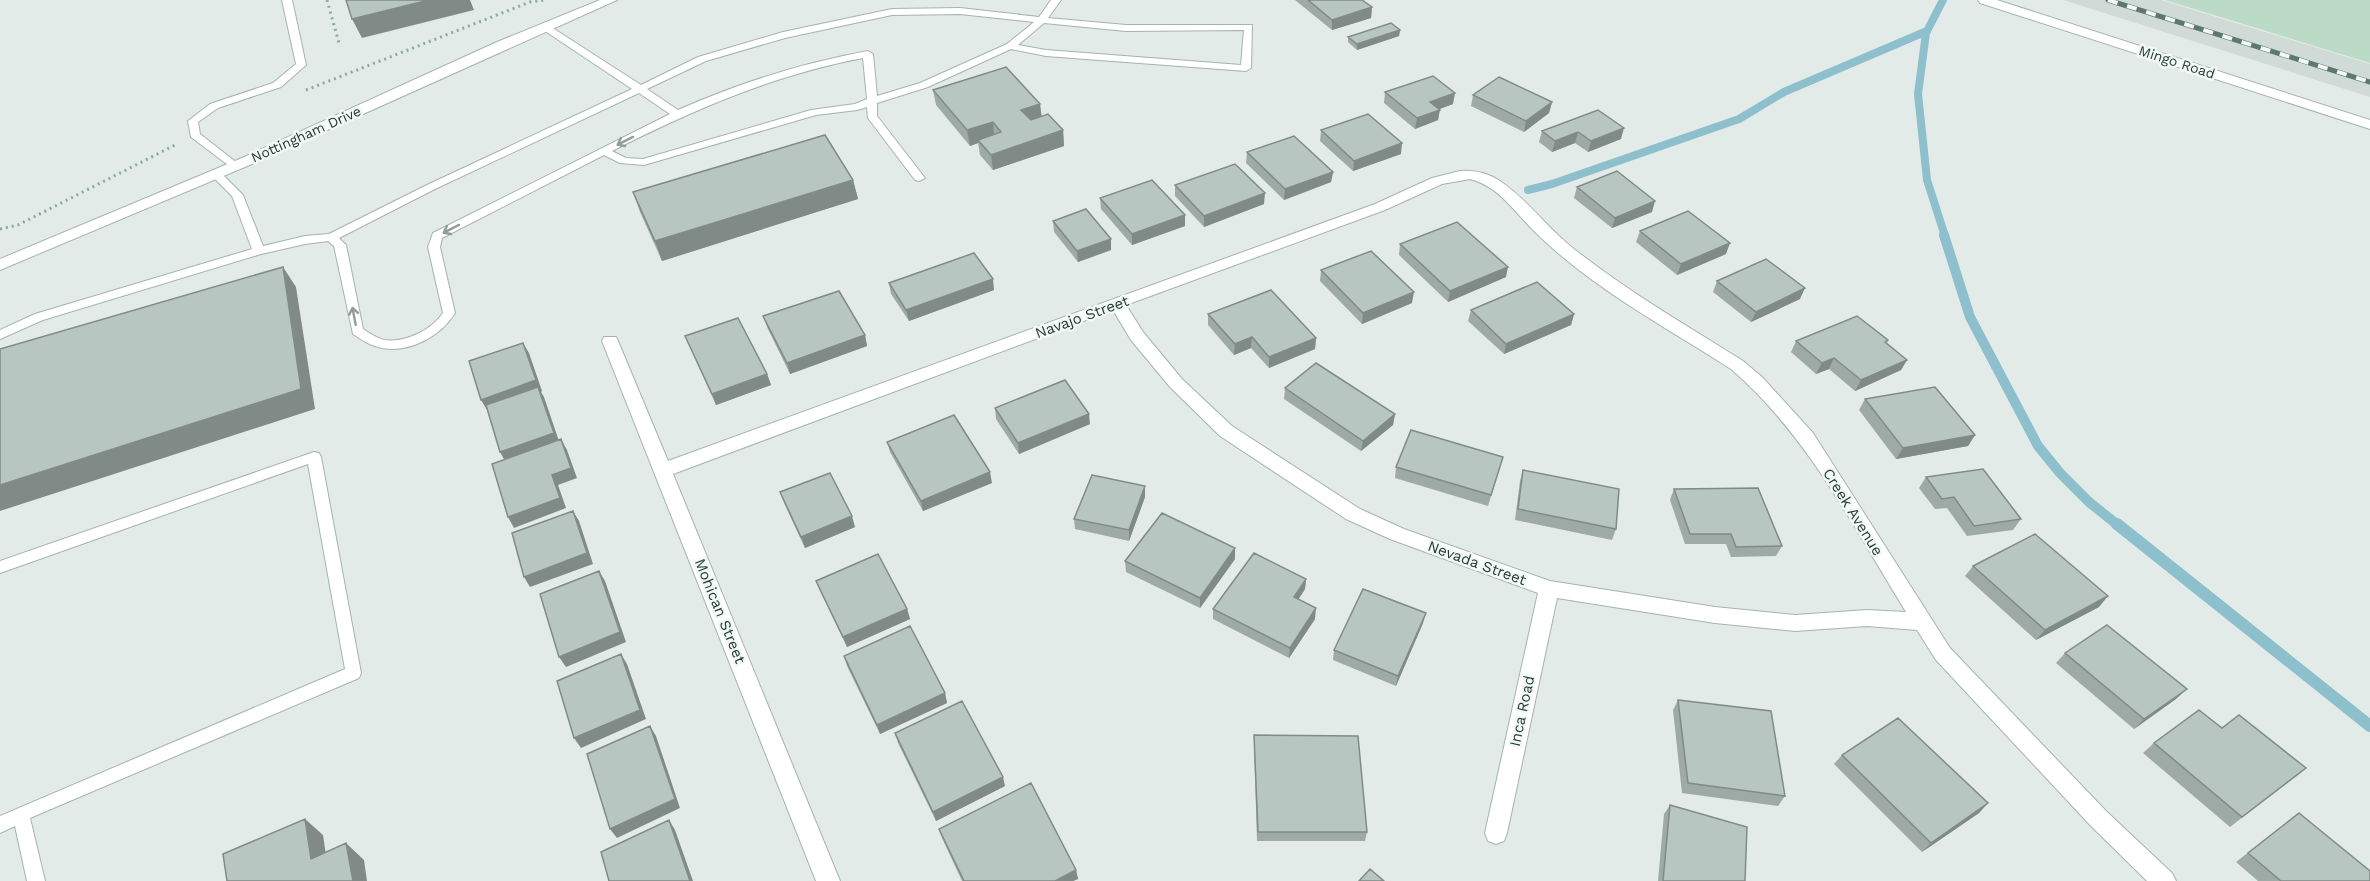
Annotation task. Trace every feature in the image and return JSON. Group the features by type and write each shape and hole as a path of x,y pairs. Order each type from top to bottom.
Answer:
{"street":[{"name":"Nottingham Drive","path":"0,265 216,174 545,27 611,0"},
{"name":"Mingo Road","path":"1984,0 2370,124"},
{"name":"Navajo Street","path":"663,470 1380,207 1444,179 1470,175 1500,187"},
{"name":"Creek Avenue","path":"1500,187 1544,232 1586,268 1737,365 1756,381 1807,438 1943,654 2099,819 2164,881"},
{"name":"Nevada Street","path":"1117,304 1137,336 1176,383 1226,431 1353,514 1397,534 1549,589 1716,615 1795,623 1867,618 1922,622"},
{"name":"Mohican Street","path":"610,341 828,881"},
{"name":"Inca Road","path":"1496,833 1549,589"}],"lane":[{"path":"236,165 195,135 193,121 214,106 277,84 301,65 287,0"},
{"path":"605,151 618,160 630,163 644,162 815,112 856,107 924,85 1010,46 1042,20 1056,0"},
{"path":"0,335 39,317 259,251 305,240 331,237 431,187 712,56 783,35 892,12 960,11 1126,28 1249,27 1246,68 1046,53 1010,46"},
{"path":"545,27 677,114"},
{"path":"331,237 340,245 357,331 381,344 398,344 436,329 449,313 434,247 437,236 677,114 742,86 826,61 868,54 872,116 919,178"},
{"path":"216,174 237,195 259,251"},
{"path":"0,567 314,458 353,673 0,825"},
{"path":"21,814 36,881"}],"path":[{"path":"327,0 339,43"}],"shaded area":[{"path":"2063,0 2161,0 2370,64 2370,97"}],"green space":[{"path":"2165,0 2370,0 2370,63"}],"building":[{"path":"346,0 429,0 352,19"},
{"path":"1308,0 1362,0 1372,7 1332,20"},
{"path":"1391,23 1400,30 1357,44 1348,37"},
{"path":"1006,67 1040,104 1021,110 1031,120 1048,114 1063,130 991,155 978,140 1001,132 993,122 967,130 933,90"},
{"path":"1433,76 1455,93 1430,102 1440,110 1417,118 1385,92"},
{"path":"1499,77 1552,102 1526,121 1473,95"},
{"path":"1598,110 1624,128 1591,141 1578,132 1555,141 1542,131"},
{"path":"1368,114 1402,143 1354,161 1321,130"},
{"path":"825,135 853,180 655,241 633,192"},
{"path":"1294,136 1333,172 1285,189 1247,152"},
{"path":"1235,164 1265,193 1204,216 1175,185"},
{"path":"1617,171 1655,201 1615,218 1577,187"},
{"path":"1152,180 1185,215 1132,234 1100,198"},
{"path":"1086,209 1111,239 1077,251 1053,221"},
{"path":"1688,211 1730,243 1681,264 1640,231"},
{"path":"1457,222 1508,267 1450,291 1400,244"},
{"path":"1371,251 1414,292 1363,313 1321,270"},
{"path":"974,253 993,279 906,310 889,283"},
{"path":"1766,259 1805,288 1756,312 1717,281"},
{"path":"283,267 301,389 0,485 0,349"},
{"path":"1537,282 1574,314 1506,344 1471,310"},
{"path":"1271,290 1316,338 1269,357 1252,337 1235,344 1208,314"},
{"path":"839,291 865,335 787,363 763,316"},
{"path":"1857,316 1888,340 1885,342 1907,360 1861,380 1834,358 1822,363 1796,341"},
{"path":"738,318 767,374 712,394 685,336"},
{"path":"523,343 536,380 481,400 469,361"},
{"path":"1316,363 1395,414 1363,441 1285,388"},
{"path":"1065,380 1089,414 1018,443 995,408"},
{"path":"538,387 554,433 500,452 486,405"},
{"path":"1935,387 1975,435 1903,448 1865,399"},
{"path":"954,415 990,472 921,501 887,442"},
{"path":"1411,430 1503,457 1491,495 1396,467"},
{"path":"561,439 571,468 552,475 560,498 508,517 492,464"},
{"path":"1983,469 2021,519 1974,526 1954,497 1942,499 1926,477"},
{"path":"1523,470 1619,489 1616,529 1518,509"},
{"path":"830,473 852,516 801,537 780,492"},
{"path":"1092,475 1145,486 1129,530 1074,519"},
{"path":"1758,488 1782,546 1736,547 1731,534 1690,534 1674,489"},
{"path":"573,511 587,553 524,577 512,533"},
{"path":"1162,513 1235,548 1200,598 1125,561"},
{"path":"2035,534 2108,596 2045,630 1973,566"},
{"path":"1254,553 1306,579 1294,597 1316,608 1290,648 1213,609"},
{"path":"878,554 907,609 843,637 816,581"},
{"path":"599,571 620,632 559,657 540,594"},
{"path":"1363,589 1426,613 1398,676 1334,650"},
{"path":"2107,625 2187,689 2144,719 2065,653"},
{"path":"910,626 945,693 877,725 844,656"},
{"path":"621,654 640,710 574,738 557,681"},
{"path":"1678,700 1771,711 1785,796 1688,783"},
{"path":"962,701 1003,777 933,812 895,733"},
{"path":"2199,710 2222,728 2239,715 2306,768 2242,817 2154,743"},
{"path":"1898,718 1988,803 1931,843 1842,755"},
{"path":"650,726 675,799 610,829 587,754"},
{"path":"1254,735 1358,736 1367,832 1258,832"},
{"path":"1031,783 1076,870 1055,881 964,881 939,829"},
{"path":"1670,805 1747,827 1745,881 1663,881"},
{"path":"2299,813 2370,871 2370,881 2281,881 2248,853"},
{"path":"305,819 311,859 346,843 353,881 227,881 223,854"},
{"path":"669,820 690,881 609,881 601,852"},
{"path":"1370,869 1384,881 1359,881"}],"waterway":[{"path":"1943,0 1926,33 1918,94 1927,180 1945,236"},
{"path":"1528,190 1552,184 1739,119 1784,92 1927,31"},
{"path":"1944,235 1970,317 2038,446 2060,473 2089,502 2119,526"},
{"path":"2117,524 2370,726"}],"railway":[{"path":"2108,0 2370,82"}]}
